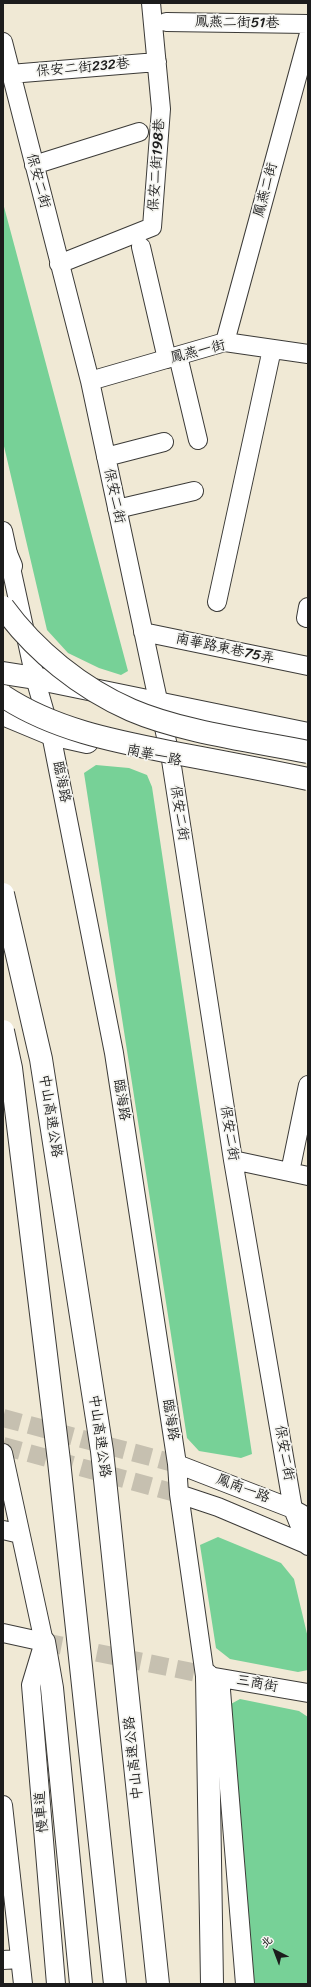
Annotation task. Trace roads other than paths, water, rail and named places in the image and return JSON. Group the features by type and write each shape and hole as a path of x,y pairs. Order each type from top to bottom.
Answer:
{"main road":[{"path":"3,607 16,625 67,672 85,685 132,710 187,728 308,752"},
{"path":"3,673 35,678 308,734"},
{"path":"3,696 23,709 79,732 149,748 308,778"},
{"name":"南華一路","path":"3,714 51,734 308,790"},
{"name":"中山高速公路","path":"3,894 41,1059 102,1451 158,1984"},
{"path":"3,1031 11,1068 58,1453 115,1984"},
{"path":"44,1642 52,1688 81,1984"},
{"path":"212,1984 213,1676"}],"street":[{"name":"保安二街198巷","path":"59,264 152,227 161,109 151,3"},
{"name":"鳳燕二街51巷","path":"166,22 308,24"},
{"name":"鳳燕二街","path":"225,342 308,37"},
{"name":"保安二街","path":"3,42 90,381 143,632 160,704 171,760 233,1160 308,1545"},
{"name":"保安二街232巷","path":"10,74 157,62"},
{"path":"34,164 139,132"},
{"path":"140,247 198,440"},
{"name":"鳳燕一街","path":"90,381 225,342 308,354"},
{"path":"217,602 272,349"},
{"path":"106,457 164,442"},
{"path":"117,509 194,490"},
{"name":"臨海路","path":"3,531 7,557 35,678 51,734 114,1053 177,1464 178,1494 213,1676"},
{"name":"南華路東巷75弄","path":"143,632 308,666"},
{"path":"290,1172 308,1085"},
{"path":"233,1160 308,1176"},
{"path":"3,1454 44,1642 3,1633"},
{"name":"鳳南一路","path":"177,1464 301,1513"},
{"name":"鳳南一路","path":"178,1494 218,1507 308,1545"},
{"path":"3,1530 20,1534"},
{"name":"慢車道","path":"44,1642 31,1685 56,1984"},
{"path":"213,1676 222,1984"},
{"path":"213,1676 245,1984"},
{"name":"三商街","path":"213,1676 308,1692"},
{"path":"3,1805 11,1959 23,1984"}],"tunnel":[{"path":"3,1418 177,1464"},
{"path":"3,1446 179,1494"},
{"path":"44,1642 207,1675"}]}
